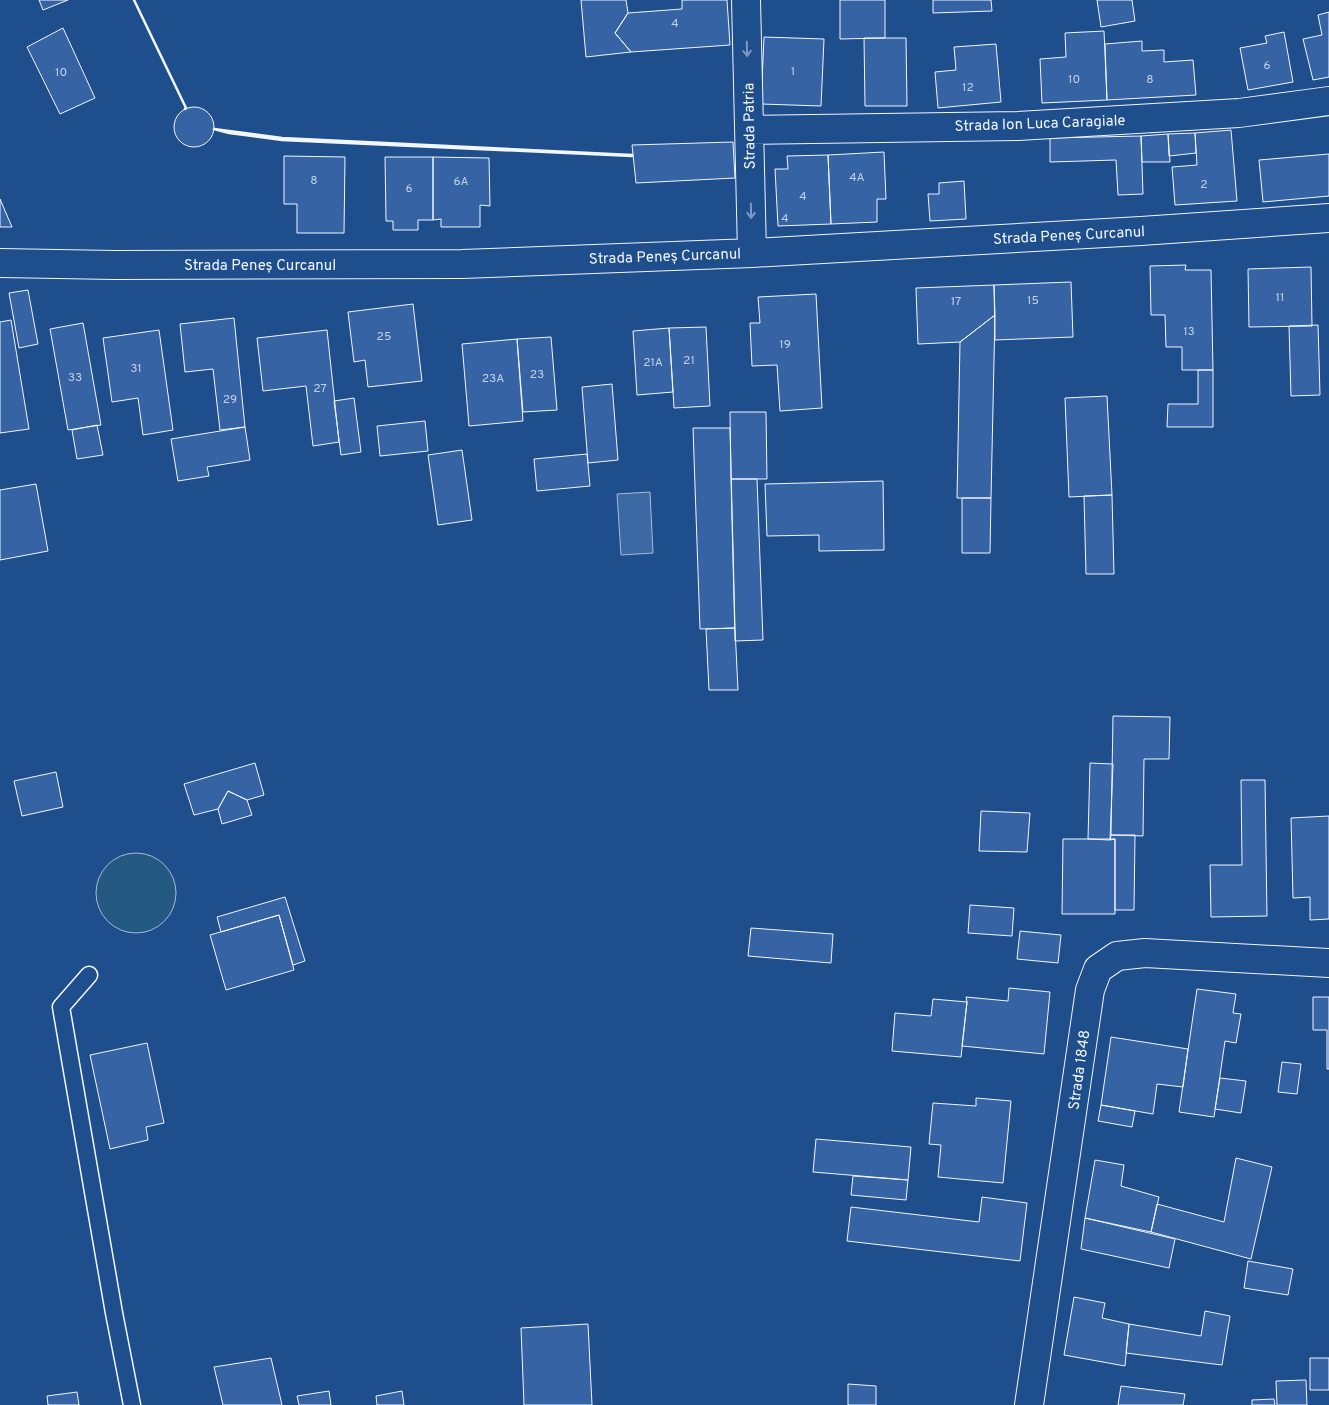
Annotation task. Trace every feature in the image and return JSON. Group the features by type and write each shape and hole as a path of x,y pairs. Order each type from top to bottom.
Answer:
{"street":[{"name":"Strada Patria","path":"746,0 752,252"},
{"name":"Strada Ion Luca Caragiale","path":"750,130 1018,126 1239,113 1329,101"},
{"name":"Strada Peneș Curcanul","path":"0,263 115,265 462,264 752,252 1141,231 1329,218"},
{"name":"Strada 1848","path":"1029,1405 1090,990 1098,969 1117,956 1145,953 1329,963"}],"lane":[{"path":"89,975 61,1007 114,1313 132,1405"}],"shaded area":[{"path":"650,492 653,553 621,555 617,494"},
{"path":"136,853 151,856 164,865 173,878 176,893 173,908 164,921 151,930 136,933 121,930 108,921 99,908 96,893 99,878 108,865 121,856"}],"building":[{"path":"39,0 68,0 43,10"},
{"path":"581,0 626,0 628,13 615,33 631,52 586,57"},
{"path":"682,0 727,0 730,45 631,52 615,33 628,13 682,9"},
{"path":"840,0 885,0 885,38 840,39"},
{"path":"933,0 991,0 992,11 933,13"},
{"path":"1097,0 1132,0 1135,21 1101,27"},
{"path":"1329,12 1329,77 1313,80 1303,39 1322,35 1318,15"},
{"path":"63,28 95,98 60,114 27,47"},
{"path":"1104,31 1107,100 1042,103 1040,59 1066,57 1065,33"},
{"path":"1284,32 1293,82 1248,90 1240,48 1267,43 1265,36"},
{"path":"764,37 824,39 821,106 761,104"},
{"path":"864,38 906,38 907,106 865,106"},
{"path":"1142,41 1142,51 1164,50 1164,62 1193,60 1196,95 1107,100 1105,44"},
{"path":"996,44 1001,102 938,108 935,72 956,70 954,47"},
{"path":"198,107 205,110 211,116 214,127 213,135 205,144 198,147 190,147 183,144 175,135 174,123 177,116 186,108"},
{"path":"1231,130 1237,201 1175,205 1172,167 1197,165 1195,133"},
{"path":"1195,133 1196,153 1169,156 1168,134"},
{"path":"1168,134 1170,162 1142,162 1141,136"},
{"path":"1141,136 1143,194 1118,195 1116,160 1050,162 1050,138"},
{"path":"733,142 735,178 636,183 632,145"},
{"path":"884,152 886,199 877,199 877,222 831,224 828,155"},
{"path":"1329,154 1329,196 1263,202 1259,160"},
{"path":"828,155 831,224 778,226 775,169 788,169 787,156"},
{"path":"284,156 345,157 344,233 297,233 297,204 284,204"},
{"path":"385,157 433,157 433,220 418,220 418,230 393,230 393,221 386,221"},
{"path":"433,157 489,158 490,206 480,205 480,227 441,227 441,219 433,220"},
{"path":"964,181 966,219 930,221 928,194 939,194 939,183"},
{"path":"0,199 12,227 0,227"},
{"path":"1186,265 1185,270 1211,270 1213,370 1182,370 1182,347 1166,347 1165,315 1151,315 1150,266"},
{"path":"1311,267 1312,326 1249,327 1248,269"},
{"path":"1071,282 1073,337 995,340 994,285"},
{"path":"994,285 995,315 960,342 918,344 916,288"},
{"path":"28,290 38,344 19,348 9,293"},
{"path":"816,294 822,408 780,411 777,365 752,366 750,323 760,323 758,297"},
{"path":"413,304 422,381 368,387 365,360 354,362 348,312"},
{"path":"995,315 991,498 957,498 960,342"},
{"path":"234,318 245,427 220,430 213,369 185,372 180,324"},
{"path":"11,320 29,429 0,433 0,322"},
{"path":"83,323 101,425 68,430 50,329"},
{"path":"1318,325 1320,395 1291,396 1289,326"},
{"path":"706,327 710,406 674,408 669,328"},
{"path":"669,328 673,392 637,395 633,331"},
{"path":"159,330 173,430 143,435 138,398 112,402 103,338"},
{"path":"327,330 339,442 313,446 306,386 263,391 257,338"},
{"path":"551,337 557,410 523,412 517,339"},
{"path":"517,339 523,421 469,426 462,344"},
{"path":"1198,370 1213,370 1213,427 1167,427 1168,404 1198,404"},
{"path":"612,384 618,460 588,463 582,387"},
{"path":"1107,396 1112,495 1069,497 1065,398"},
{"path":"354,398 361,452 341,455 334,401"},
{"path":"730,412 766,412 767,479 731,479"},
{"path":"425,421 428,451 380,456 377,426"},
{"path":"97,425 103,455 77,459 72,430"},
{"path":"245,427 250,460 207,467 209,476 178,481 171,439"},
{"path":"693,428 730,428 735,628 700,629"},
{"path":"462,450 472,520 438,525 428,455"},
{"path":"587,454 590,486 537,491 534,459"},
{"path":"731,479 757,479 763,640 735,641"},
{"path":"883,481 884,550 819,551 819,535 767,536 765,484"},
{"path":"36,484 48,551 0,560 0,490"},
{"path":"1112,495 1114,574 1086,574 1084,496"},
{"path":"962,498 991,498 990,553 962,553"},
{"path":"735,628 738,690 709,690 706,629"},
{"path":"1113,716 1170,717 1169,759 1144,759 1143,836 1111,835"},
{"path":"255,763 264,795 247,800 228,791 218,809 194,815 184,784"},
{"path":"1090,763 1113,764 1110,840 1088,839"},
{"path":"56,772 63,807 22,816 14,781"},
{"path":"1241,780 1265,780 1267,916 1211,917 1210,865 1242,865"},
{"path":"228,791 247,800 252,815 222,824 218,809"},
{"path":"981,811 1030,813 1027,852 979,851"},
{"path":"1329,816 1329,919 1310,920 1310,897 1293,898 1291,818"},
{"path":"1111,835 1135,835 1134,910 1115,910 1115,839 1110,840"},
{"path":"1063,839 1115,839 1115,914 1062,914"},
{"path":"285,897 305,961 293,965 279,915 221,932 217,917"},
{"path":"970,905 1014,908 1012,936 968,933"},
{"path":"279,915 294,970 226,990 210,935"},
{"path":"751,928 833,934 831,963 748,956"},
{"path":"1020,931 1061,935 1058,963 1017,959"},
{"path":"1009,988 1050,992 1044,1054 962,1046 966,997 1008,1001"},
{"path":"1197,989 1236,994 1233,1013 1241,1014 1236,1043 1225,1041 1214,1117 1179,1112"},
{"path":"1313,997 1329,997 1329,1069 1327,1069 1327,1030 1313,1030"},
{"path":"933,999 967,1002 961,1057 892,1051 895,1013 931,1016"},
{"path":"1111,1037 1188,1049 1183,1087 1157,1084 1153,1114 1101,1105"},
{"path":"147,1043 164,1123 146,1127 148,1140 110,1149 90,1055"},
{"path":"1282,1062 1301,1064 1297,1094 1278,1092"},
{"path":"1220,1078 1246,1081 1241,1113 1215,1109"},
{"path":"976,1098 1011,1101 1003,1183 938,1177 941,1145 929,1144 933,1103 976,1106"},
{"path":"1101,1105 1135,1111 1132,1127 1098,1121"},
{"path":"816,1139 911,1147 908,1180 813,1172"},
{"path":"1236,1158 1272,1167 1251,1259 1151,1232 1157,1204 1224,1222"},
{"path":"1095,1160 1124,1165 1121,1186 1159,1197 1151,1232 1085,1218"},
{"path":"853,1176 908,1180 906,1200 851,1195"},
{"path":"982,1197 1027,1203 1020,1261 847,1241 851,1207 979,1222"},
{"path":"1085,1218 1175,1239 1169,1268 1081,1249"},
{"path":"1248,1261 1293,1269 1288,1295 1244,1288"},
{"path":"1074,1297 1105,1303 1102,1318 1129,1324 1125,1366 1064,1355"},
{"path":"1205,1311 1230,1316 1222,1365 1126,1353 1129,1324 1201,1336"},
{"path":"588,1324 592,1405 524,1405 521,1328"},
{"path":"271,1358 282,1405 223,1405 214,1367"},
{"path":"1310,1358 1329,1358 1329,1390 1310,1390"},
{"path":"1306,1380 1307,1405 1277,1405 1276,1381"},
{"path":"848,1384 876,1386 876,1405 848,1405"},
{"path":"1121,1386 1185,1394 1183,1405 1118,1405"},
{"path":"329,1391 331,1405 299,1405 297,1396"},
{"path":"402,1391 404,1405 377,1405 376,1396"},
{"path":"77,1392 79,1405 48,1405 47,1396"},
{"path":"1274,1399 1275,1405 1252,1405 1252,1400"}],"wall":[{"path":"134,0 185,109"},
{"path":"214,129 282,138 632,156 282,140 229,133 214,129"}]}
